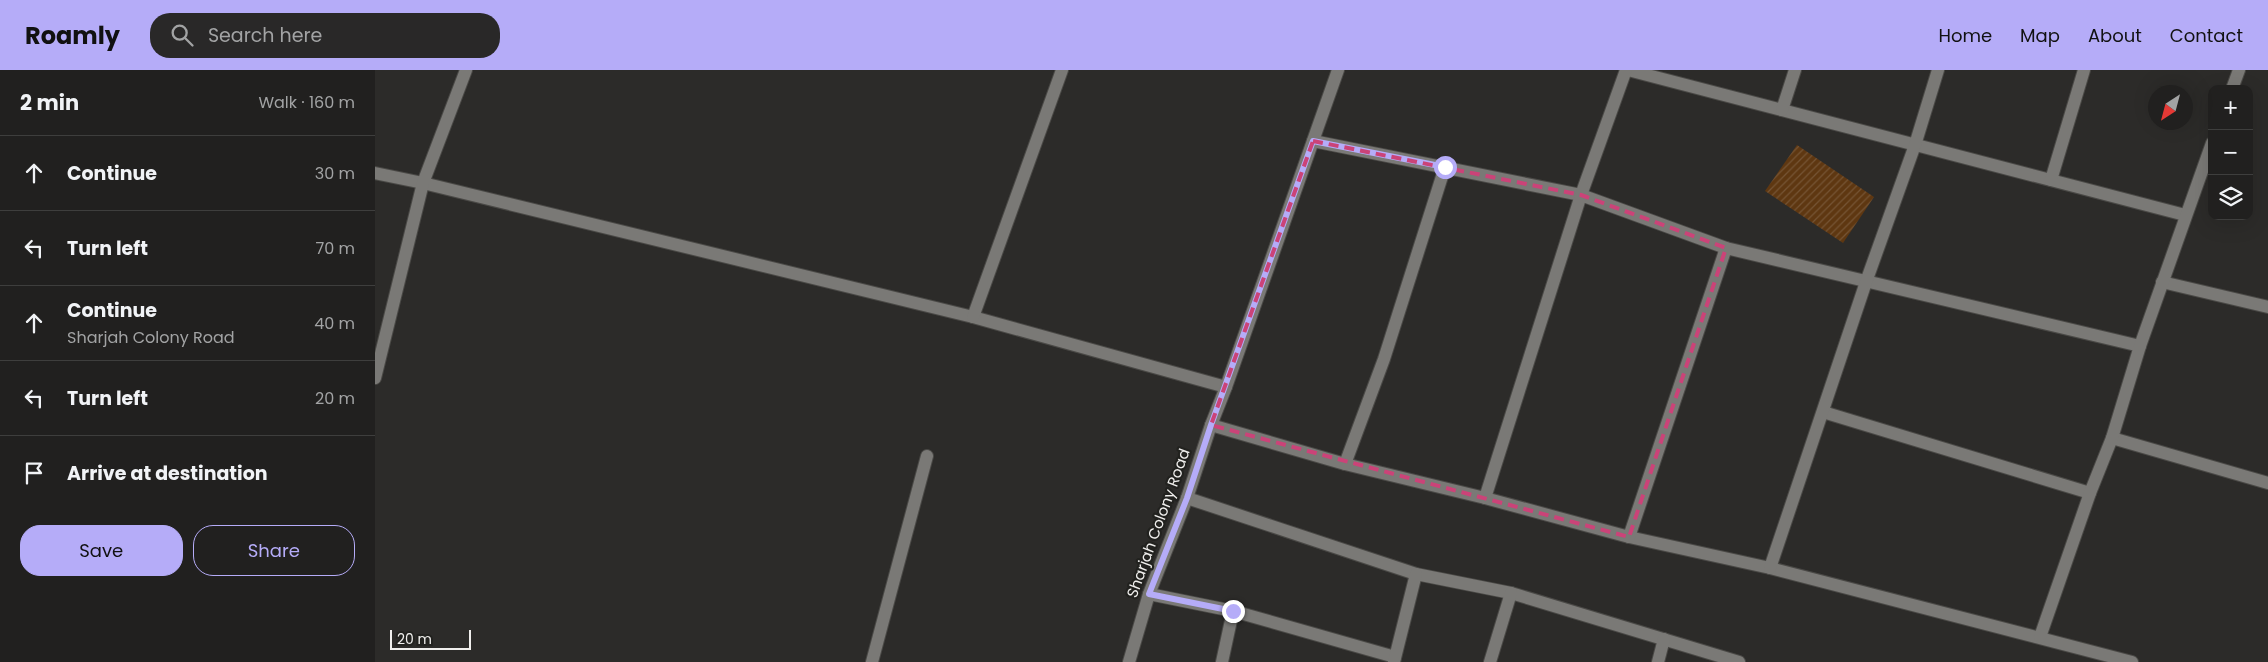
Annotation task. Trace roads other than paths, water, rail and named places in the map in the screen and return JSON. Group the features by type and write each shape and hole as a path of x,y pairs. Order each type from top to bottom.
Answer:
{"street":[{"path":"375,378 423,183 466,70"},
{"path":"973,317 1062,70"},
{"name":"Sharjah Colony Road","path":"1129,662 1149,594 1187,498 1211,425 1338,70"},
{"path":"1485,498 1581,195 1627,70 2185,215"},
{"path":"1783,110 1795,70"},
{"path":"1770,568 1866,282 1915,144 1938,70"},
{"path":"2051,180 2084,70"},
{"path":"2233,85 2239,70"},
{"path":"1313,141 1581,195 1726,248 2140,346"},
{"path":"2041,637 2090,493 2112,438 2140,346 2208,154"},
{"path":"1345,464 1384,359 1445,167"},
{"path":"375,173 423,183 973,317 1226,386"},
{"path":"1629,537 1726,248"},
{"path":"2163,282 2268,307"},
{"path":"1823,412 2090,493"},
{"path":"1211,425 1345,464 1485,498 1629,537 1770,568 2132,662"},
{"path":"2112,438 2268,483"},
{"path":"872,662 927,456"},
{"path":"1187,498 1416,574 1511,593 1664,639 1709,658 1739,662"},
{"path":"1149,594 1233,611 1395,660 1416,574"},
{"path":"1491,662 1511,593"},
{"path":"1222,662 1233,611"},
{"path":"1658,662 1664,639"}]}
